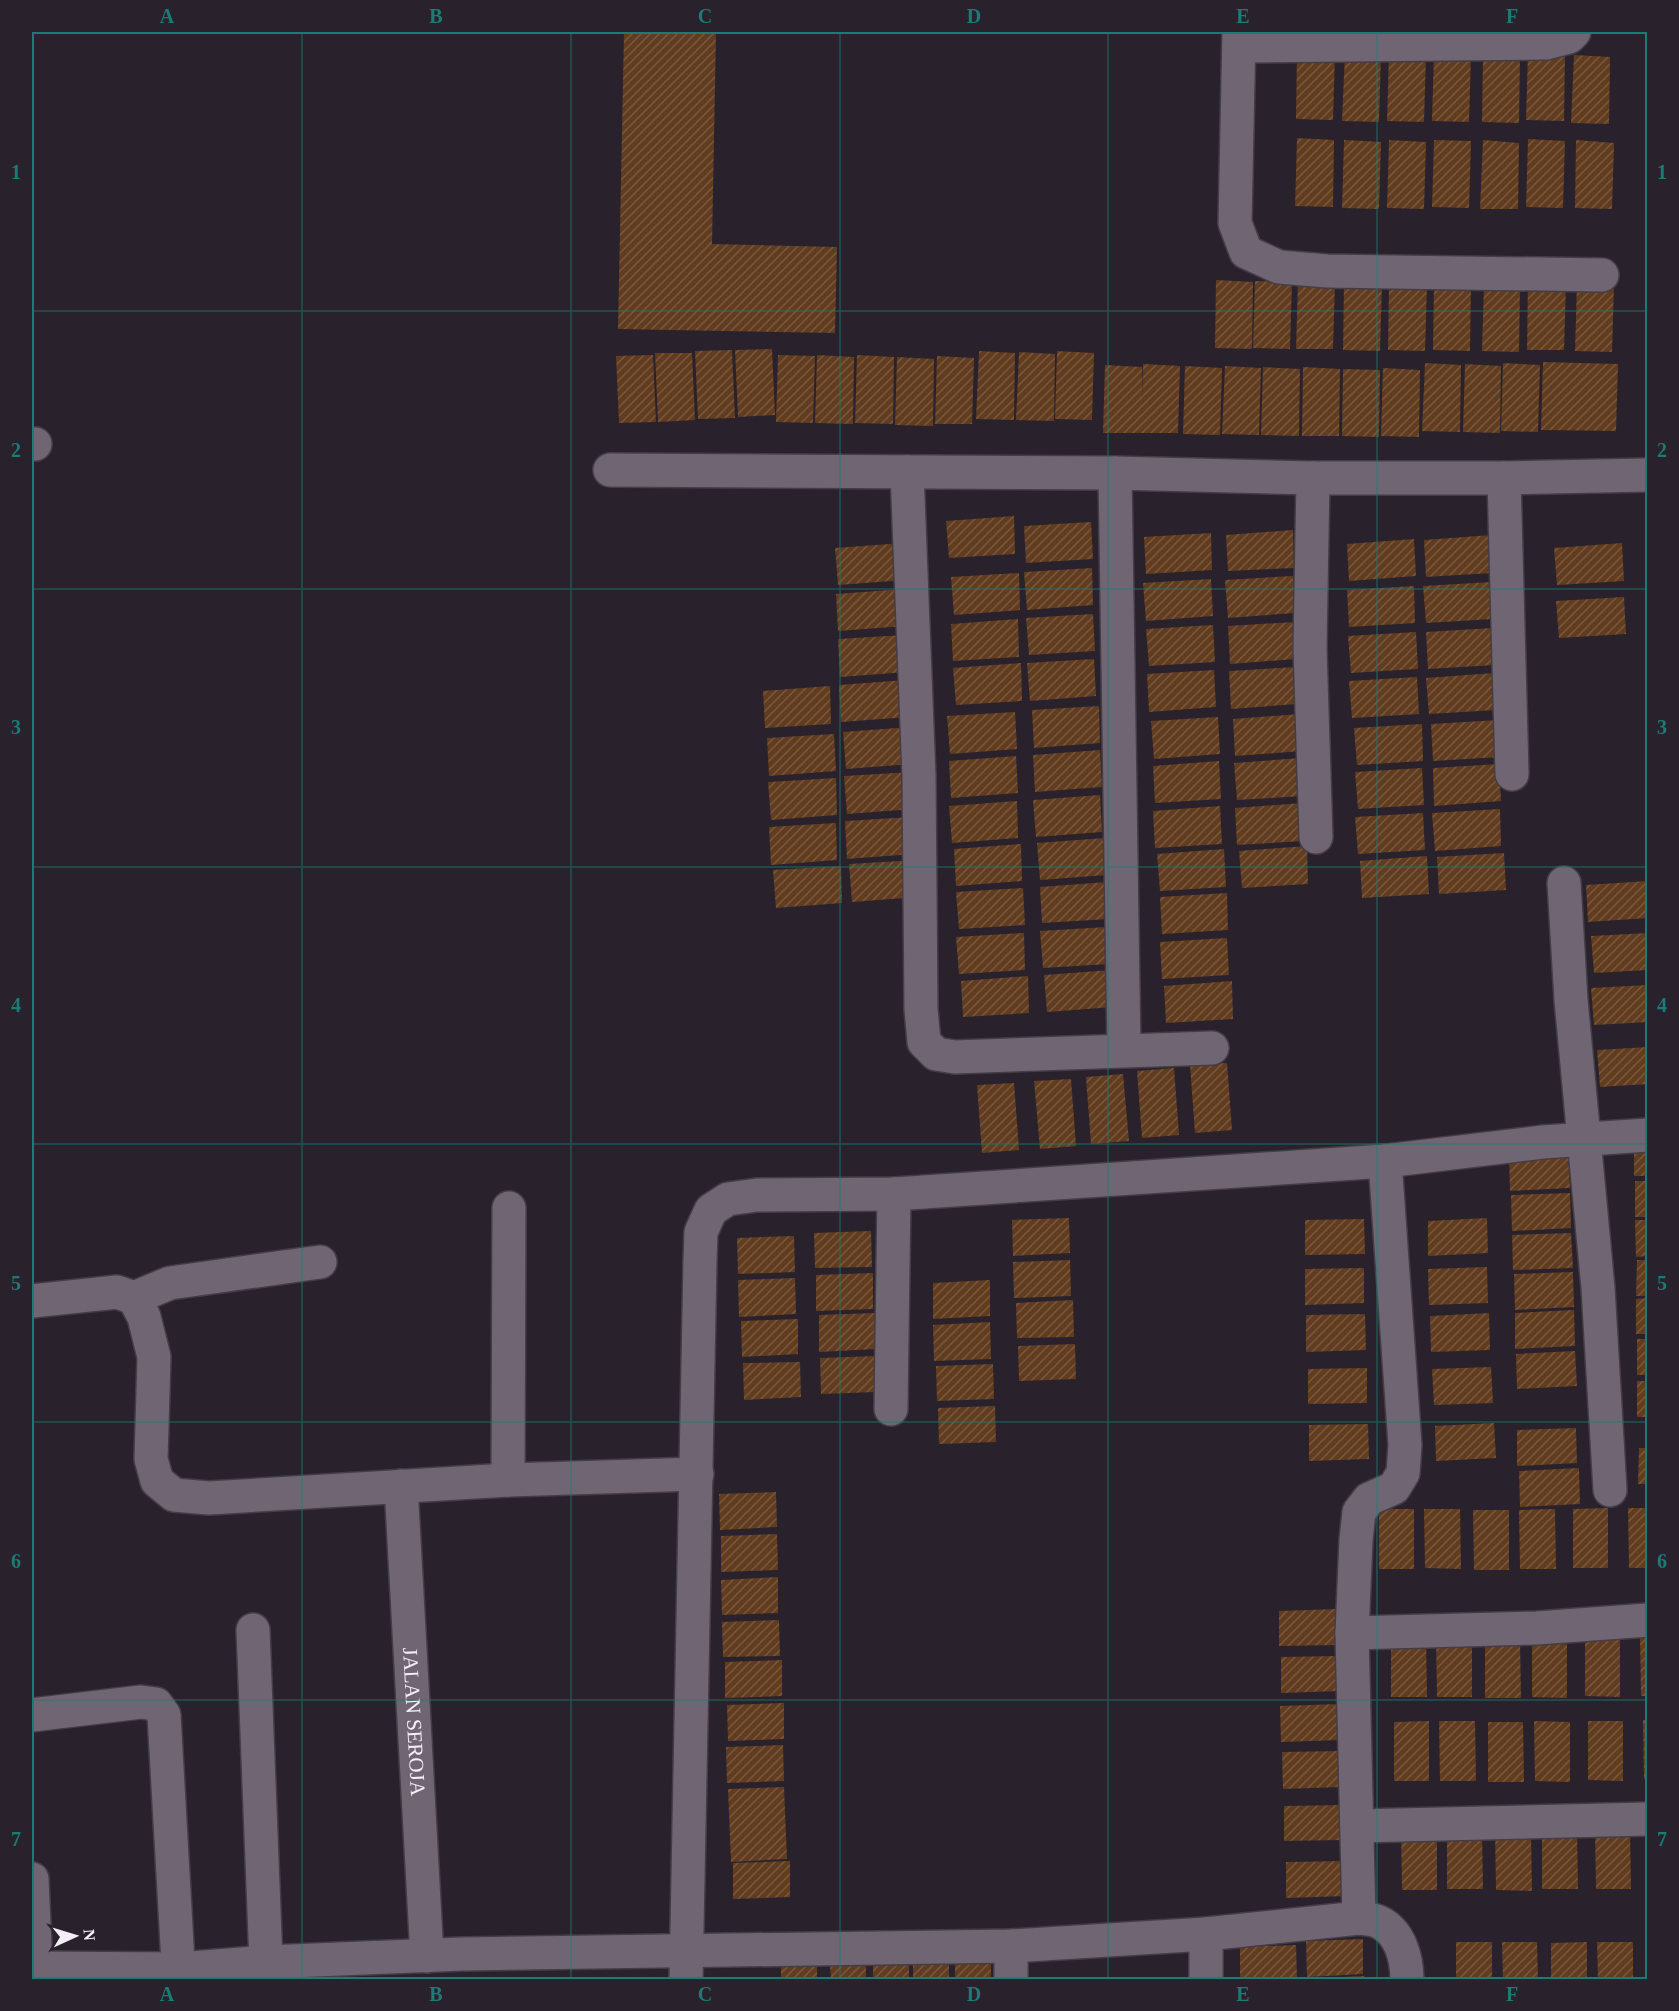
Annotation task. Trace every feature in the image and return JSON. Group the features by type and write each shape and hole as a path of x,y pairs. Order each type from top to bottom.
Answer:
{"street":[{"path":"1574,32 1569,37 1546,43 1239,39 1235,223 1246,252 1279,267 1327,271 1602,275"},
{"path":"610,471 1115,473 1313,478 1647,475"},
{"path":"907,472 919,776 921,1009 924,1042 936,1054 955,1057 1212,1048"},
{"path":"1115,473 1124,1050"},
{"path":"1313,478 1310,648 1316,837"},
{"path":"1504,478 1512,774"},
{"path":"1564,883 1571,1000 1598,1288 1610,1490"},
{"path":"686,1965 700,1251 701,1232 711,1210 728,1200 757,1195 894,1194 1385,1161 1585,1138 1647,1135"},
{"path":"1359,1918 1352,1633 1356,1540 1359,1512 1369,1499 1394,1488 1403,1473 1405,1445 1385,1161"},
{"path":"891,1409 894,1194"},
{"path":"508,1480 509,1208"},
{"path":"32,1301 117,1292 134,1298 170,1283 320,1262"},
{"path":"134,1298 144,1317 153,1357 151,1459 157,1481 174,1495 209,1498 508,1480 697,1474"},
{"name":"JALAN SEROJA","path":"401,1486 427,1956"},
{"path":"1352,1633 1537,1628 1647,1620"},
{"path":"253,1630 266,1962"},
{"path":"32,1715 141,1702 156,1704 164,1715 179,1974"},
{"path":"1357,1826 1647,1819"},
{"path":"32,1879 34,1968 179,1974 266,1962 427,1956 463,1967 686,1965 1206,1934 1359,1918 1379,1922 1397,1936 1407,1965 1407,1980"},
{"path":"1206,1934 1206,1980"},
{"path":"1011,1946 1011,1980"}],"building":[{"path":"624,32 716,32 712,244 837,247 835,333 618,329"},
{"path":"1297,51 1335,53 1333,120 1296,119"},
{"path":"1528,52 1565,54 1564,121 1526,120"},
{"path":"1345,53 1381,55 1379,122 1342,121"},
{"path":"1389,53 1426,55 1424,122 1387,121"},
{"path":"1434,53 1471,55 1469,122 1432,121"},
{"path":"1483,54 1520,56 1519,123 1482,122"},
{"path":"1574,55 1610,57 1609,124 1571,123"},
{"path":"1297,138 1334,140 1333,207 1295,206"},
{"path":"1528,139 1565,141 1563,208 1526,207"},
{"path":"1344,140 1381,142 1379,209 1342,208"},
{"path":"1389,140 1426,142 1424,209 1387,208"},
{"path":"1434,140 1471,141 1469,208 1432,207"},
{"path":"1483,140 1519,143 1518,209 1480,209"},
{"path":"1576,140 1614,143 1612,209 1575,208"},
{"path":"1216,280 1253,282 1252,349 1215,348"},
{"path":"1298,280 1335,283 1333,349 1296,349"},
{"path":"1255,281 1292,282 1290,349 1253,348"},
{"path":"1528,281 1566,284 1564,350 1527,350"},
{"path":"1344,282 1382,284 1380,351 1343,350"},
{"path":"1434,282 1471,284 1470,351 1433,350"},
{"path":"1389,283 1427,284 1425,351 1388,350"},
{"path":"1484,283 1520,285 1519,352 1482,351"},
{"path":"1577,283 1614,285 1612,352 1575,351"},
{"path":"772,349 775,415 738,417 735,350"},
{"path":"732,350 735,418 698,419 695,351"},
{"path":"979,351 1015,353 1014,420 976,419"},
{"path":"1057,351 1094,353 1092,420 1055,419"},
{"path":"1019,352 1055,354 1054,421 1016,420"},
{"path":"655,353 692,353 695,420 658,422"},
{"path":"653,355 656,422 619,423 616,356"},
{"path":"778,355 815,356 813,423 776,422"},
{"path":"817,355 854,357 853,424 815,423"},
{"path":"857,355 894,357 893,424 855,423"},
{"path":"937,356 974,358 972,424 935,424"},
{"path":"897,357 934,359 933,426 895,425"},
{"path":"1543,362 1618,364 1616,431 1541,430"},
{"path":"1425,363 1461,365 1460,432 1422,431"},
{"path":"1503,363 1540,365 1538,432 1501,431"},
{"path":"1143,364 1180,366 1178,433 1103,433 1105,365 1142,367 1142,400"},
{"path":"1465,364 1501,366 1500,433 1463,432"},
{"path":"1185,366 1222,368 1220,435 1183,434"},
{"path":"1225,366 1261,368 1259,435 1222,434"},
{"path":"1263,367 1300,369 1299,436 1261,435"},
{"path":"1303,367 1340,369 1339,436 1302,436"},
{"path":"1383,368 1420,370 1419,437 1381,436"},
{"path":"1343,369 1380,370 1379,437 1342,436"},
{"path":"1014,516 1015,554 949,558 946,521"},
{"path":"1091,522 1093,559 1026,563 1024,526"},
{"path":"1293,530 1294,568 1228,571 1226,535"},
{"path":"1211,533 1212,570 1146,574 1144,537"},
{"path":"1491,535 1492,573 1426,577 1424,540"},
{"path":"1414,539 1416,576 1349,581 1347,544"},
{"path":"903,543 905,580 838,585 835,548"},
{"path":"1622,543 1624,581 1557,585 1554,548"},
{"path":"1092,568 1093,605 1027,610 1024,572"},
{"path":"1019,573 1020,610 954,615 951,577"},
{"path":"1293,576 1295,613 1228,618 1225,580"},
{"path":"1211,579 1213,616 1146,621 1143,583"},
{"path":"1491,582 1493,619 1426,623 1423,586"},
{"path":"1414,586 1415,623 1349,627 1347,590"},
{"path":"903,589 905,626 838,631 836,594"},
{"path":"1624,597 1626,634 1559,638 1556,601"},
{"path":"1093,614 1095,651 1029,655 1026,618"},
{"path":"1018,619 1019,657 953,661 951,624"},
{"path":"1295,622 1296,659 1230,664 1228,626"},
{"path":"1213,625 1215,662 1149,666 1146,629"},
{"path":"1493,628 1495,665 1428,669 1426,632"},
{"path":"1416,632 1418,669 1351,673 1348,636"},
{"path":"905,635 907,672 840,677 838,639"},
{"path":"1094,659 1096,696 1030,701 1027,663"},
{"path":"1021,663 1022,701 956,705 953,668"},
{"path":"1296,667 1297,704 1231,709 1229,671"},
{"path":"1214,670 1216,707 1149,712 1147,674"},
{"path":"1494,673 1496,710 1429,714 1426,678"},
{"path":"1417,677 1419,714 1352,718 1349,681"},
{"path":"906,680 908,717 841,722 839,685"},
{"path":"830,686 831,724 765,728 763,691"},
{"path":"1099,706 1100,743 1034,748 1032,710"},
{"path":"1015,712 1017,749 950,754 947,716"},
{"path":"1300,714 1302,751 1235,756 1233,719"},
{"path":"1218,717 1220,754 1154,759 1151,721"},
{"path":"1498,720 1500,757 1433,761 1431,724"},
{"path":"1422,724 1423,761 1357,765 1354,728"},
{"path":"910,727 912,764 846,769 843,732"},
{"path":"834,734 836,771 769,776 767,738"},
{"path":"1100,750 1102,787 1035,792 1033,755"},
{"path":"1016,756 1018,793 951,798 949,761"},
{"path":"1302,758 1303,796 1237,800 1234,763"},
{"path":"1219,761 1221,799 1155,803 1153,766"},
{"path":"1499,764 1501,801 1434,806 1433,768"},
{"path":"1422,768 1424,805 1358,809 1355,772"},
{"path":"912,772 913,809 847,814 844,776"},
{"path":"836,778 837,815 771,820 768,782"},
{"path":"1100,795 1102,832 1036,837 1033,800"},
{"path":"1017,801 1018,838 952,843 949,806"},
{"path":"1302,803 1303,841 1237,845 1235,808"},
{"path":"1220,806 1222,844 1155,848 1153,811"},
{"path":"1500,809 1501,846 1435,851 1432,813"},
{"path":"1423,813 1425,850 1358,854 1355,817"},
{"path":"912,817 913,854 847,859 845,821"},
{"path":"836,823 837,860 771,865 769,827"},
{"path":"1105,838 1107,875 1040,880 1037,843"},
{"path":"1021,844 1022,881 956,886 954,849"},
{"path":"1307,846 1308,884 1242,888 1239,851"},
{"path":"1224,849 1226,887 1160,891 1157,854"},
{"path":"1504,853 1506,890 1439,894 1437,857"},
{"path":"1427,856 1429,894 1362,898 1360,861"},
{"path":"917,860 918,897 852,902 849,864"},
{"path":"841,866 842,903 776,908 773,870"},
{"path":"1648,881 1648,918 1588,922 1586,885"},
{"path":"1107,882 1109,919 1042,923 1040,887"},
{"path":"1023,888 1025,925 959,929 956,892"},
{"path":"1227,893 1228,930 1162,934 1160,897"},
{"path":"1107,927 1109,964 1043,968 1040,931"},
{"path":"1024,933 1025,970 959,974 956,937"},
{"path":"1648,933 1648,970 1594,973 1591,936"},
{"path":"1227,938 1229,975 1162,979 1160,942"},
{"path":"1112,970 1114,1007 1047,1012 1044,975"},
{"path":"1028,976 1029,1013 963,1017 961,981"},
{"path":"1232,981 1233,1019 1166,1023 1164,986"},
{"path":"1648,985 1648,1022 1594,1025 1591,988"},
{"path":"1648,1047 1648,1084 1600,1087 1597,1050"},
{"path":"1227,1063 1232,1130 1195,1133 1190,1065"},
{"path":"1174,1068 1179,1135 1142,1138 1137,1071"},
{"path":"1123,1074 1129,1141 1091,1144 1086,1077"},
{"path":"1071,1079 1076,1146 1040,1149 1034,1081"},
{"path":"1014,1083 1019,1150 982,1153 977,1085"},
{"path":"1634,1140 1648,1140 1648,1176 1634,1176"},
{"path":"1568,1152 1570,1188 1510,1191 1509,1155"},
{"path":"1635,1181 1648,1181 1648,1217 1635,1217"},
{"path":"1570,1193 1571,1228 1512,1231 1511,1195"},
{"path":"1069,1218 1070,1253 1013,1256 1012,1220"},
{"path":"1487,1218 1488,1253 1428,1256 1428,1221"},
{"path":"1364,1219 1365,1254 1305,1255 1305,1220"},
{"path":"1635,1220 1648,1220 1648,1256 1636,1257"},
{"path":"871,1231 872,1267 815,1268 814,1233"},
{"path":"1571,1233 1573,1268 1513,1270 1512,1235"},
{"path":"794,1236 795,1272 738,1274 737,1238"},
{"path":"1070,1260 1071,1296 1014,1298 1013,1262"},
{"path":"1637,1260 1648,1260 1648,1296 1636,1296"},
{"path":"1487,1267 1488,1303 1429,1305 1428,1269"},
{"path":"1364,1268 1364,1303 1305,1305 1305,1269"},
{"path":"1573,1272 1574,1307 1515,1310 1514,1274"},
{"path":"873,1273 873,1309 816,1311 816,1275"},
{"path":"795,1278 796,1314 739,1317 738,1280"},
{"path":"990,1280 990,1316 933,1319 933,1283"},
{"path":"1648,1298 1648,1334 1636,1334 1636,1299"},
{"path":"1073,1300 1074,1337 1017,1338 1016,1303"},
{"path":"1574,1310 1575,1346 1515,1349 1515,1313"},
{"path":"875,1313 876,1349 819,1352 819,1315"},
{"path":"1489,1313 1490,1350 1431,1352 1430,1316"},
{"path":"1365,1314 1366,1350 1306,1352 1306,1315"},
{"path":"798,1319 798,1354 742,1357 741,1321"},
{"path":"990,1322 991,1359 934,1361 933,1325"},
{"path":"1637,1339 1648,1339 1648,1375 1637,1375"},
{"path":"1075,1344 1076,1379 1019,1381 1018,1346"},
{"path":"1575,1351 1577,1386 1517,1389 1516,1354"},
{"path":"877,1356 877,1392 821,1394 820,1358"},
{"path":"800,1362 801,1397 744,1400 743,1363"},
{"path":"993,1364 994,1399 937,1401 936,1366"},
{"path":"1491,1367 1493,1403 1434,1405 1432,1369"},
{"path":"1367,1368 1367,1403 1308,1404 1308,1369"},
{"path":"1637,1381 1648,1381 1648,1417 1637,1417"},
{"path":"995,1406 996,1442 939,1444 938,1408"},
{"path":"1494,1423 1496,1458 1436,1461 1435,1426"},
{"path":"1368,1424 1369,1459 1309,1461 1309,1425"},
{"path":"1576,1428 1577,1463 1517,1466 1517,1430"},
{"path":"1639,1448 1648,1448 1648,1484 1638,1484"},
{"path":"1579,1468 1580,1504 1520,1507 1519,1471"},
{"path":"776,1492 777,1527 720,1530 719,1494"},
{"path":"1608,1508 1608,1568 1573,1568 1573,1509"},
{"path":"1628,1508 1648,1508 1648,1568 1629,1568"},
{"path":"1379,1509 1414,1509 1414,1569 1379,1569"},
{"path":"1424,1509 1460,1509 1461,1569 1425,1568"},
{"path":"1555,1509 1556,1569 1520,1569 1519,1510"},
{"path":"1473,1510 1509,1510 1509,1570 1474,1570"},
{"path":"777,1534 778,1570 721,1572 721,1536"},
{"path":"778,1577 778,1613 722,1615 721,1580"},
{"path":"1338,1609 1339,1645 1279,1646 1279,1611"},
{"path":"779,1620 780,1656 723,1657 722,1622"},
{"path":"1640,1636 1648,1636 1648,1696 1641,1696"},
{"path":"1426,1637 1427,1697 1391,1697 1391,1638"},
{"path":"1436,1637 1472,1637 1472,1697 1437,1697"},
{"path":"1585,1637 1620,1637 1620,1697 1585,1696"},
{"path":"1485,1638 1520,1638 1521,1698 1485,1698"},
{"path":"1532,1638 1567,1638 1567,1698 1532,1697"},
{"path":"1340,1656 1340,1691 1281,1693 1281,1657"},
{"path":"782,1660 782,1696 725,1698 725,1662"},
{"path":"784,1703 784,1739 728,1741 727,1705"},
{"path":"1340,1704 1341,1740 1281,1742 1280,1706"},
{"path":"1643,1720 1648,1720 1648,1779 1644,1779"},
{"path":"1429,1721 1429,1781 1394,1781 1394,1722"},
{"path":"1439,1721 1475,1721 1476,1781 1440,1781"},
{"path":"1534,1721 1570,1722 1570,1782 1535,1781"},
{"path":"1588,1721 1623,1721 1623,1781 1588,1780"},
{"path":"1488,1722 1523,1722 1524,1782 1488,1782"},
{"path":"783,1745 784,1781 727,1783 726,1747"},
{"path":"1341,1751 1342,1787 1283,1789 1282,1752"},
{"path":"784,1787 787,1859 731,1862 728,1789"},
{"path":"1343,1805 1343,1840 1284,1841 1284,1806"},
{"path":"1437,1829 1437,1890 1402,1890 1401,1830"},
{"path":"1447,1829 1482,1829 1483,1889 1447,1889"},
{"path":"1595,1829 1630,1829 1631,1889 1596,1889"},
{"path":"1495,1830 1531,1830 1532,1891 1496,1890"},
{"path":"1542,1830 1577,1830 1578,1889 1542,1889"},
{"path":"790,1861 790,1897 733,1899 733,1863"},
{"path":"1345,1861 1346,1896 1286,1898 1286,1862"},
{"path":"1363,1939 1363,1974 1307,1977 1306,1941"},
{"path":"1456,1942 1492,1942 1492,1980 1456,1980"},
{"path":"1502,1942 1537,1942 1538,1980 1503,1980"},
{"path":"1587,1942 1587,1980 1551,1980 1551,1943"},
{"path":"1597,1942 1633,1942 1633,1980 1598,1980"},
{"path":"1296,1945 1297,1980 1240,1980 1240,1947"},
{"path":"913,1963 949,1963 949,1980 913,1980"},
{"path":"873,1964 909,1965 909,1980 873,1980"},
{"path":"955,1964 991,1964 991,1980 955,1980"},
{"path":"781,1965 817,1966 817,1980 781,1980"},
{"path":"830,1965 866,1966 866,1980 831,1980"},
{"path":"1364,1976 1364,1980 1323,1980 1323,1978"}]}
